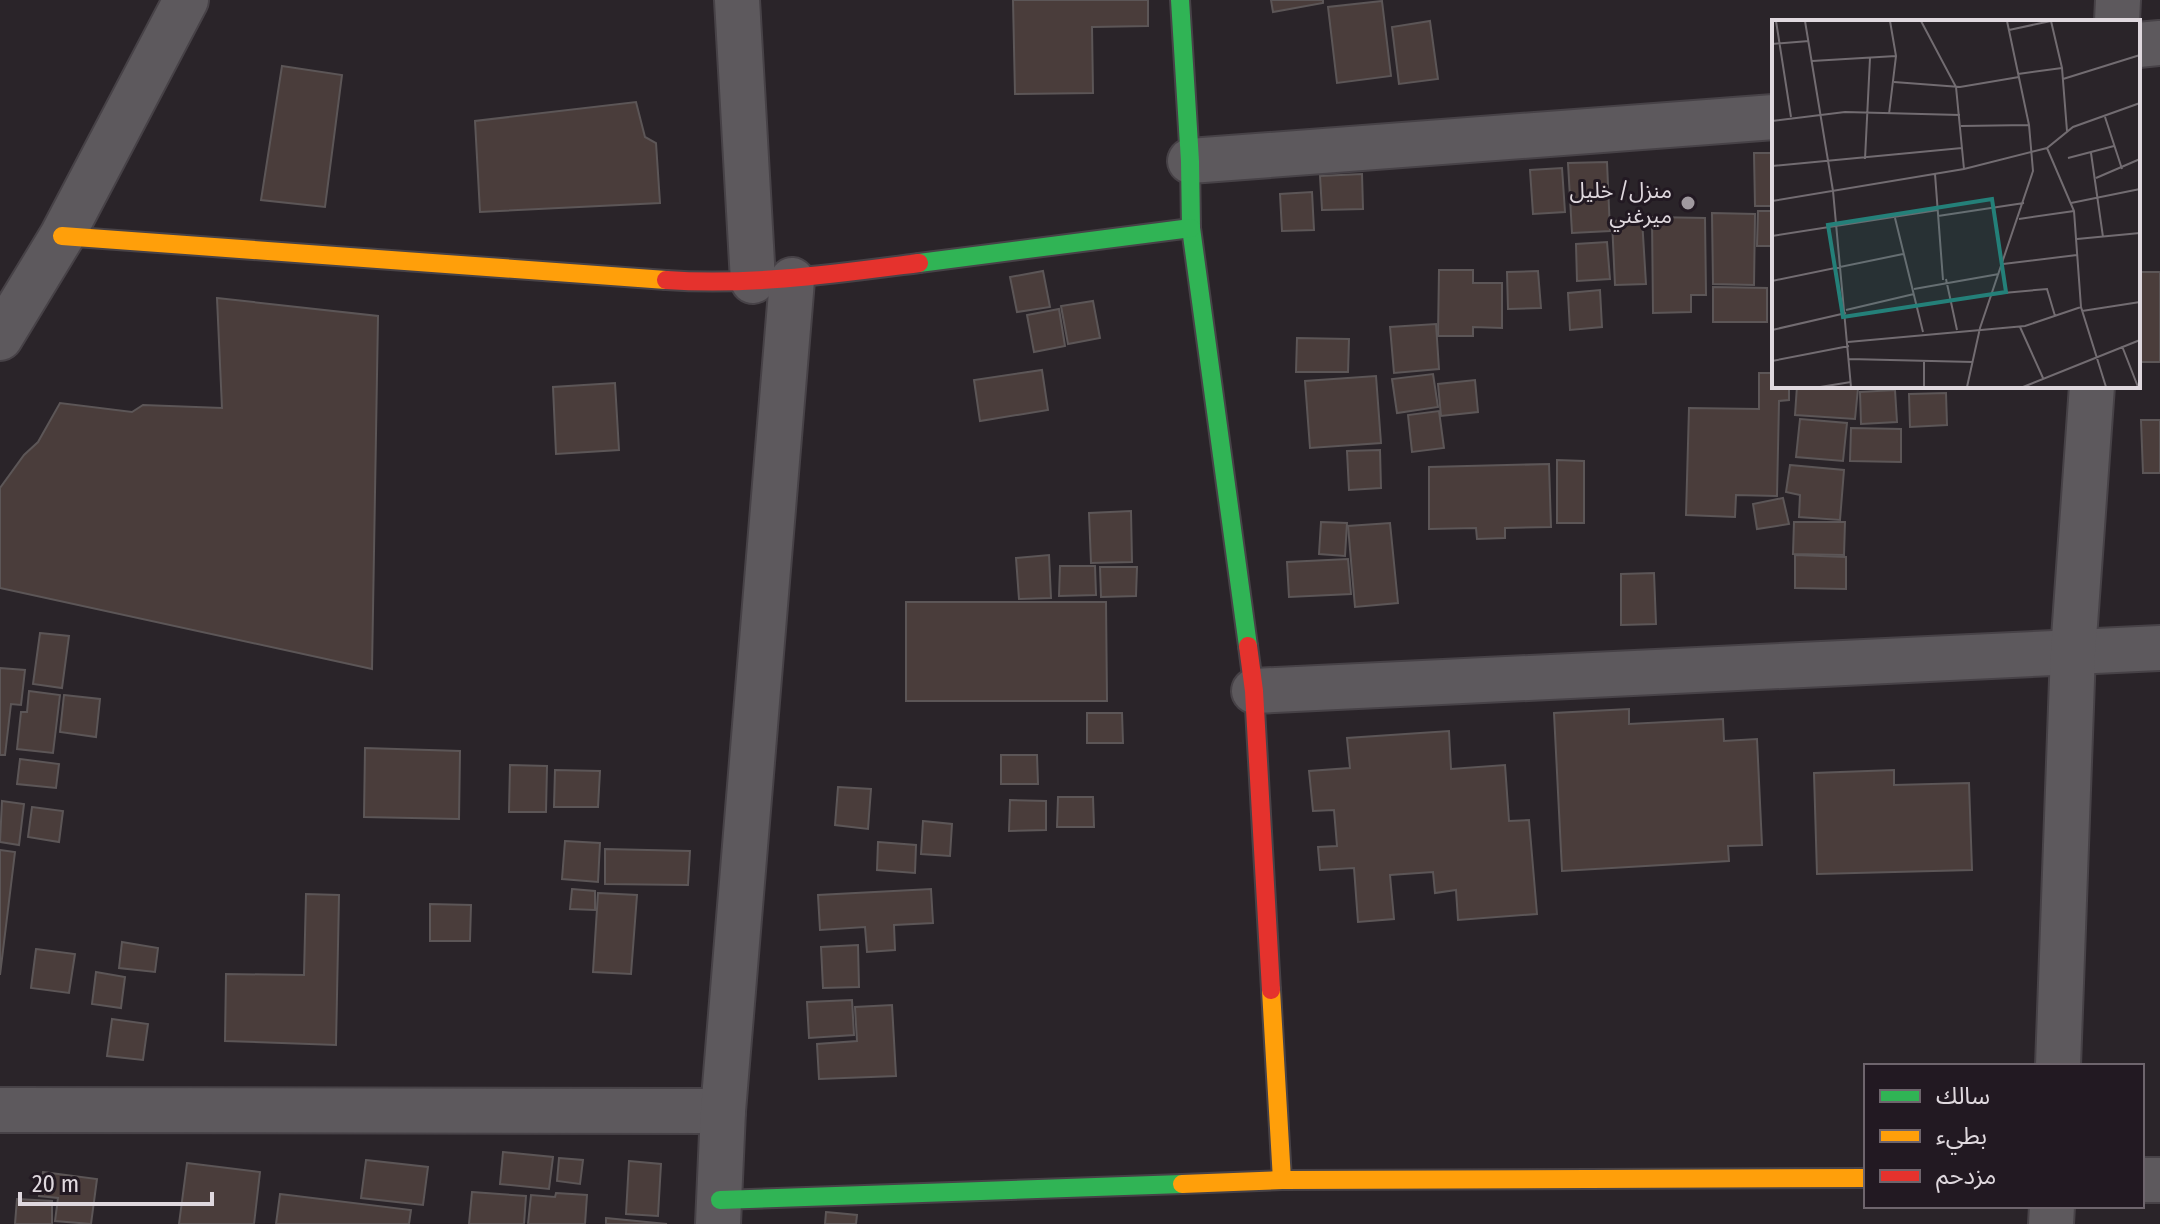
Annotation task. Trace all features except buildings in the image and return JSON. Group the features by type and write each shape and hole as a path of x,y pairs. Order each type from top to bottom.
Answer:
{"street":[{"path":"737,0 772,280 719,1212 1282,1180 1864,1178"},
{"path":"1180,0 1191,228 1254,691 1282,1180"},
{"path":"2117,20 2118,0"},
{"path":"0,338 62,236 173,1"},
{"path":"2140,45 2160,43"},
{"path":"1190,161 1772,117"},
{"path":"62,236 698,282 772,280 1191,228"},
{"path":"2058,1064 2073,652 2092,388"},
{"path":"1254,691 2160,648"},
{"path":"0,1110 723,1111"}],"traffic: fast":[{"path":"1180,0 1191,228 1248,646"},
{"path":"919,263 1191,228"},
{"path":"720,1200 1182,1184"}],"traffic: slow":[{"path":"62,236 666,280"},
{"path":"1271,990 1282,1180"},
{"path":"1182,1184 1282,1180 1864,1178"}],"traffic: jam":[{"path":"666,280 761,280 919,263"},
{"path":"1248,646 1254,691 1271,990"}],"place":[{"name":"منزل/ خليل ميرغني","path":"1688,203"}]}
